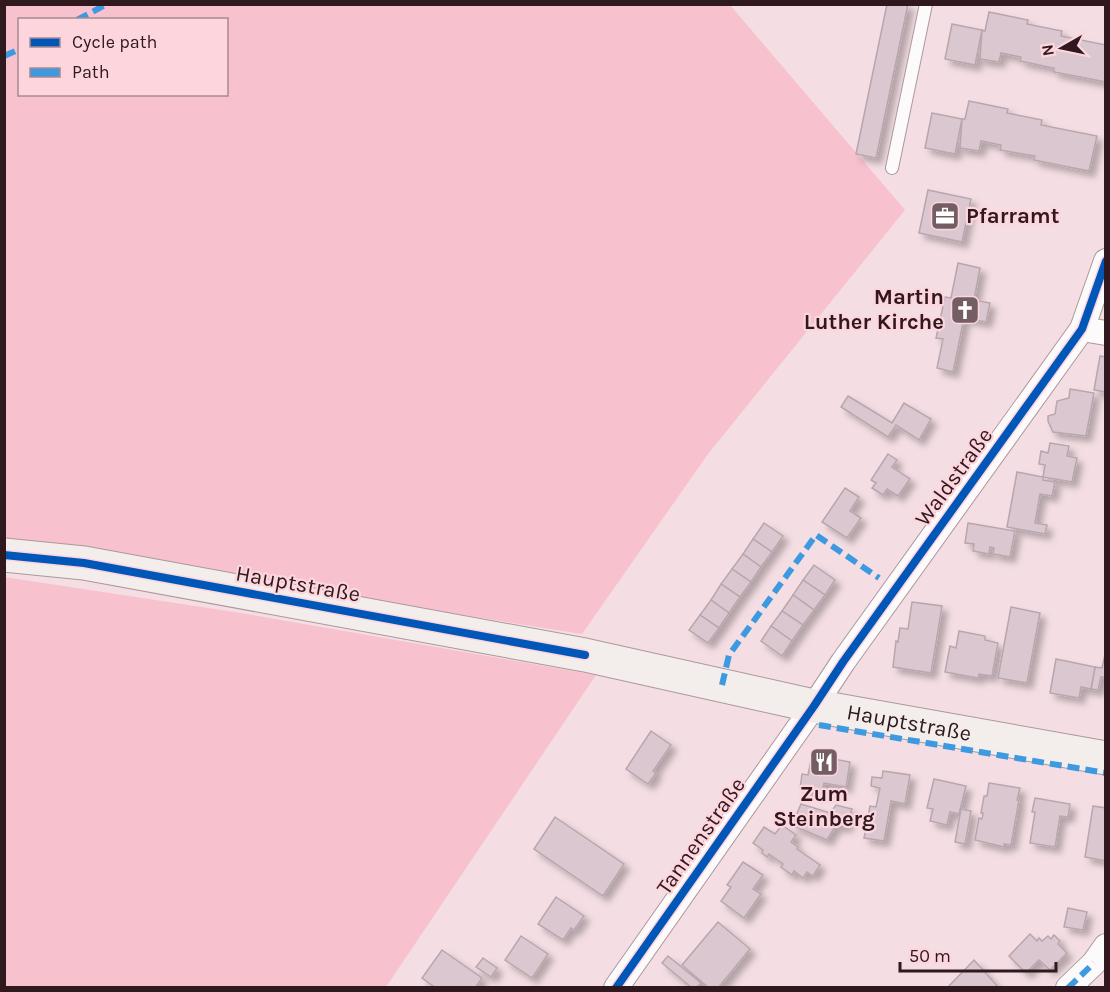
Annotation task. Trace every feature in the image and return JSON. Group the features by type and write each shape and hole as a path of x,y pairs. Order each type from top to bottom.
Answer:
{"main road":[{"name":"Hauptstraße","path":"4,555 84,563 573,653 814,706 1106,758"}],"street":[{"name":"Waldstraße","path":"814,706 843,662 1094,331 1106,261"},
{"name":"Tannenstraße","path":"616,987 814,706"},
{"path":"1068,987 1095,963 1106,946"}],"lane":[{"path":"892,168 926,4"}],"shaded area":[{"path":"4,5 730,5 905,210 708,454 582,634 5,542"},
{"path":"4,577 241,613 596,675 386,987 5,987"}],"building":[{"path":"887,4 908,4 876,158 856,154"},
{"path":"989,12 1028,20 1027,24 1062,31 1061,36 1106,45 1106,82 1054,72 1054,68 1020,61 1021,57 1001,53 999,62 980,59 982,30 985,31"},
{"path":"952,24 982,30 975,65 945,59"},
{"path":"969,101 1008,109 1007,113 1042,120 1041,125 1097,136 1089,171 1034,160 1035,156 1000,150 1001,145 981,141 979,151 960,148 962,119 965,119"},
{"path":"932,113 962,119 955,154 925,148"},
{"name":"Pfarramt","path":"928,190 971,199 962,242 919,233"},
{"name":"Martin Luther Kirche","path":"958,263 980,268 974,300 990,303 986,322 964,318 953,372 937,368 943,339 936,338 945,297 951,298"},
{"path":"1100,356 1106,357 1106,392 1094,390"},
{"path":"1070,389 1094,393 1086,436 1053,432 1048,421 1048,416 1055,414 1057,401 1069,398"},
{"path":"848,396 892,423 904,403 931,419 919,440 896,425 888,437 841,407"},
{"path":"1050,443 1069,446 1067,456 1077,458 1072,482 1043,477 1045,465 1039,464 1041,451 1048,453"},
{"path":"888,454 897,460 892,467 910,479 898,496 887,489 883,495 872,488 876,483 871,480"},
{"path":"1017,472 1055,482 1052,496 1040,494 1035,523 1047,525 1045,534 1007,527"},
{"path":"845,488 859,497 850,511 861,518 847,538 822,522"},
{"path":"764,523 783,536 772,552 753,539"},
{"path":"968,523 1015,531 1010,557 993,554 994,548 990,547 989,554 973,551 974,544 965,543"},
{"path":"753,539 772,552 761,567 743,554"},
{"path":"743,554 761,567 751,582 732,569"},
{"path":"814,565 835,580 825,595 803,580"},
{"path":"732,569 751,582 740,597 721,584"},
{"path":"803,580 825,595 814,610 793,595"},
{"path":"721,584 740,597 729,613 711,600"},
{"path":"793,595 814,610 803,625 782,611"},
{"path":"711,600 729,613 719,628 700,615"},
{"path":"912,602 942,606 931,673 893,667 896,641 898,642 900,628 908,629"},
{"path":"1011,607 1040,613 1027,683 998,678"},
{"path":"782,611 803,625 792,641 771,626"},
{"path":"700,615 719,628 708,643 689,630"},
{"path":"771,626 792,641 782,656 761,641"},
{"path":"959,631 985,636 985,640 998,643 992,676 979,674 978,678 945,672 950,646 956,648"},
{"path":"1106,650 1106,678 1101,677 1098,690 1091,689 1095,667 1102,668"},
{"path":"1056,659 1095,667 1091,689 1081,687 1079,698 1050,693"},
{"path":"651,731 671,745 653,771 656,773 648,784 626,769"},
{"path":"812,755 850,762 846,787 824,783 822,793 800,789 802,774 808,775"},
{"path":"883,771 910,775 905,804 891,801 884,841 864,838 870,806 876,807 880,788 871,786 872,777 882,778"},
{"path":"934,779 966,786 959,814 950,812 947,825 930,821 933,809 927,808"},
{"path":"989,783 1020,788 1011,845 1004,844 1004,847 975,840"},
{"path":"1035,798 1070,804 1068,817 1060,816 1055,847 1030,843"},
{"path":"801,804 830,813 836,805 852,809 846,827 836,825 827,840 792,825"},
{"path":"1093,806 1106,808 1106,861 1085,857"},
{"path":"961,809 971,811 965,844 955,842"},
{"path":"555,817 624,864 603,896 534,849"},
{"path":"782,825 796,835 791,842 798,847 797,849 820,865 813,876 807,872 803,878 794,871 792,875 781,867 783,864 769,854 767,857 762,853 763,850 753,843 764,827 775,834"},
{"path":"743,862 763,875 753,889 761,894 744,918 721,901 731,887 727,885"},
{"path":"556,897 584,916 574,930 571,928 563,940 538,924"},
{"path":"1068,908 1087,912 1083,930 1064,927"},
{"path":"718,922 750,949 718,988 709,988 682,965"},
{"path":"1030,934 1037,941 1039,938 1042,941 1048,936 1051,939 1054,935 1060,941 1058,944 1067,953 1050,970 1039,960 1026,973 1009,956"},
{"path":"521,936 548,954 532,978 505,960"},
{"path":"442,950 482,978 475,988 436,988 422,978"},
{"path":"668,956 701,983 696,988 692,988 662,963"},
{"path":"483,958 497,968 491,977 476,967"},
{"path":"974,960 999,988 947,988"}],"marked path":[{"path":"81,18 107,4"},
{"path":"4,56 18,50"},
{"path":"722,685 729,655 816,535 879,578"},
{"path":"819,725 1106,773"},
{"path":"1068,988 1094,963"}],"cycle path":[{"path":"616,988 843,662 1082,329 1106,261"},
{"path":"4,555 84,563 585,655"}],"place":[{"name":"Pfarramt","path":"945,216"},
{"name":"Martin Luther Kirche","path":"965,310"},
{"name":"Zum Steinberg","path":"824,762"}]}
